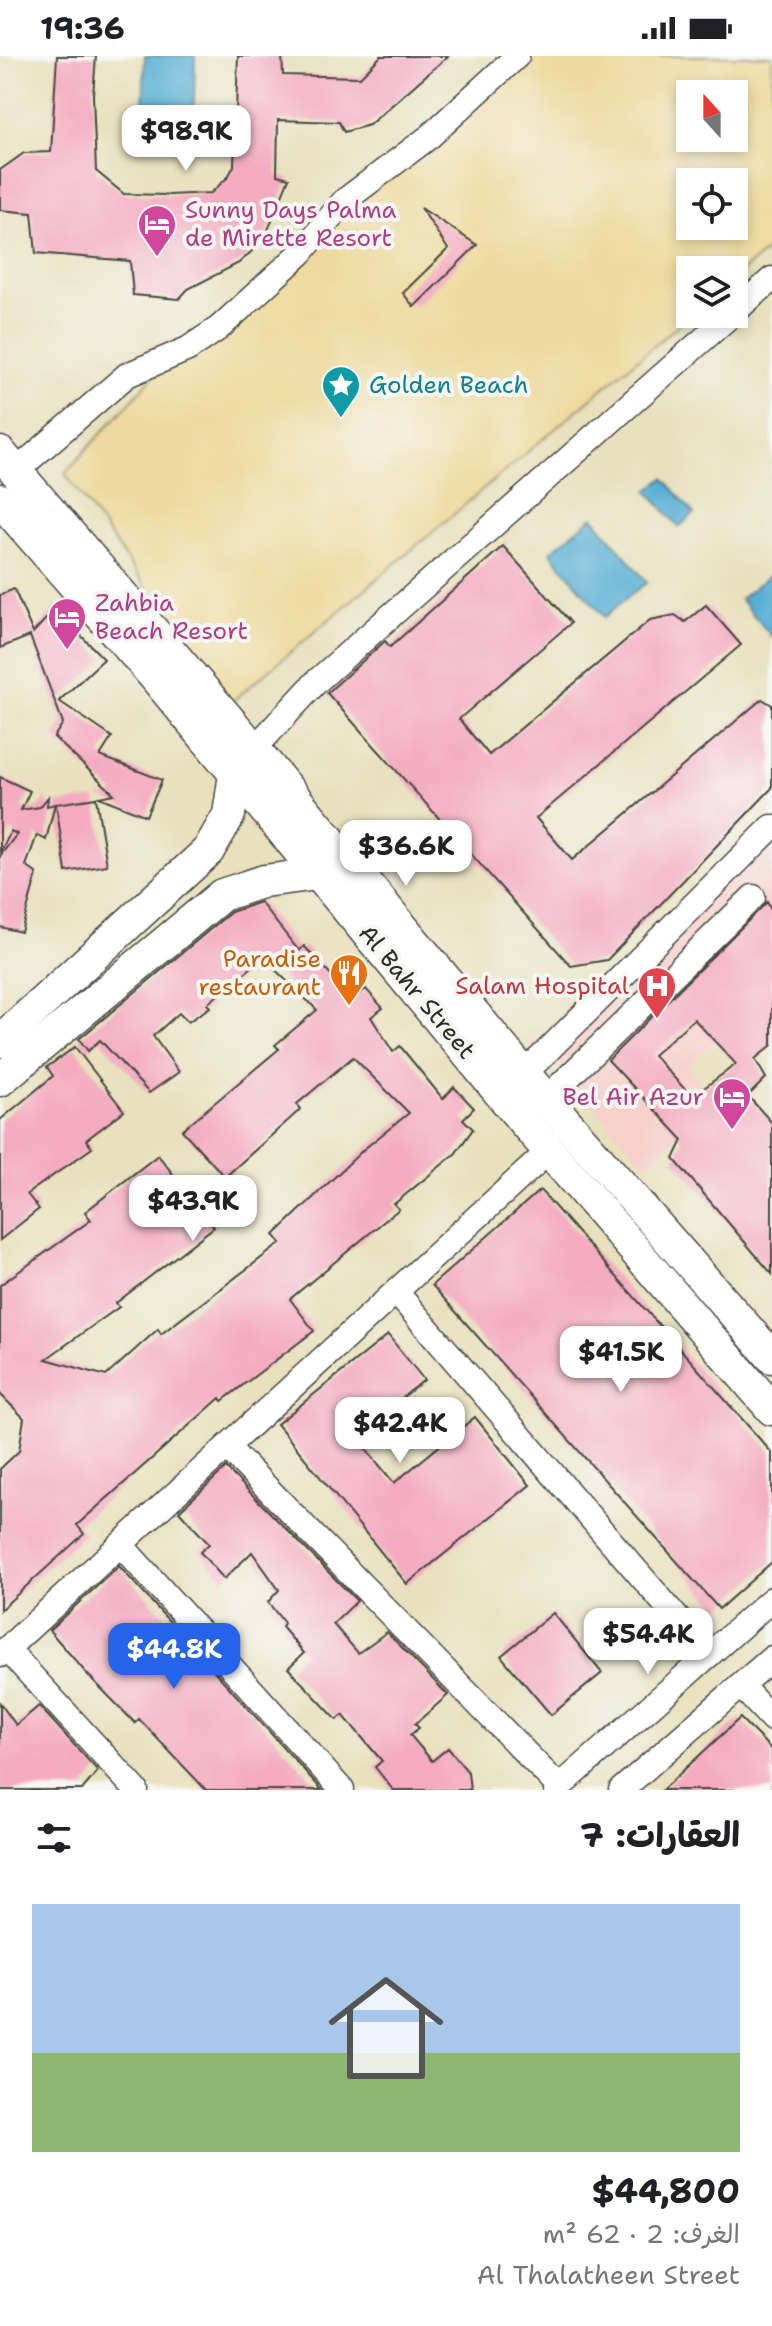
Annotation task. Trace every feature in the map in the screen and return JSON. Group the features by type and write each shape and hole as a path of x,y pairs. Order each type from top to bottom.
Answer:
{"main road":[{"name":"Al Bahr Street","path":"8,462 244,762 318,874 549,1151 772,1409"},
{"name":"Al Bahr Street","path":"0,500 244,762 772,1357"},
{"path":"0,1041 193,866 214,842 229,815 244,762"},
{"path":"193,866 202,865 217,871 224,887 222,895"},
{"path":"0,1080 222,895 264,881 318,874"}],"street":[{"path":"8,462 127,375 188,349 219,328 301,253 344,201 429,137 517,56"},
{"path":"748,300 772,279"},
{"path":"244,762 317,681 716,328"},
{"path":"524,1074 772,827"},
{"path":"546,1099 753,897"},
{"path":"136,1790 3,1652 549,1151"},
{"path":"396,1292 709,1655"},
{"path":"227,1447 558,1789 772,1599"},
{"path":"121,1545 342,1790"},
{"path":"621,1790 772,1658"},
{"path":"741,1686 772,1719"}],"shaded area":[{"name":"Salam Hospital","path":"772,819 772,989 688,1066 714,1101 645,1166 547,1051"}],"sand":[{"name":"Golden Beach","path":"512,56 772,56 772,246 748,266 748,256 676,256 676,327 229,704 65,473 164,365"}],"water":[{"path":"145,56 195,56 194,104 172,131 154,126 143,109"},
{"path":"664,478 694,514 679,527 648,491"},
{"path":"593,517 647,582 604,617 550,552"},
{"path":"772,575 772,637 740,599"},
{"path":"410,1403 424,1414 417,1430 395,1445 386,1441 376,1425 389,1425 393,1413"}],"building":[{"path":"57,56 96,56 93,95 96,171 124,194 168,195 211,193 228,177 234,166 238,56 282,56 283,75 360,77 381,56 448,56 369,125 344,132 339,122 278,120 277,175 289,178 264,240 239,263 188,289 179,299 133,295 130,261 36,253 32,213 0,210 0,170 24,153 51,152"},
{"path":"421,208 477,245 414,307 403,293 448,249"},
{"path":"503,546 571,623 459,719 489,755 650,620 675,615 685,622 706,605 741,645 536,818 572,860 762,699 772,705 772,788 607,960 571,966 327,693 385,641 390,647"},
{"path":"14,589 33,633 55,609 104,659 59,701 112,737 100,756 162,780 146,816 99,797 114,794 54,737 63,723 30,636 0,648 0,595"},
{"path":"0,777 30,791 21,810 40,807 48,797 47,806 55,804 46,840 37,835 26,866 37,874 21,932 0,927 0,856 17,834 11,831 0,853"},
{"path":"96,798 107,865 66,872 56,804"},
{"path":"260,902 299,951 304,946 353,998 366,989 383,1008 371,1017 393,1052 400,1046 443,1099 454,1087 474,1108 463,1119 473,1129 455,1154 394,1204 399,1209 290,1299 314,1331 222,1401 220,1398 77,1525 84,1534 0,1610 0,1469 19,1451 24,1418 0,1394 0,1285 91,1220 85,1212 158,1155 214,1227 116,1303 119,1307 46,1359 106,1376 158,1329 161,1334 281,1243 274,1235 364,1149 409,1113 353,1057 297,1104 301,1109 225,1177 182,1130 279,1049 275,1045 317,1010 263,958 207,1004 210,1007 188,1022 179,1013 153,1036 179,1072 149,1093 100,1040 88,1051 79,1039 231,912"},
{"path":"767,902 772,912 772,1045 755,1059 766,1078 748,1096 772,1123 772,1274 674,1159 683,1140 608,1060","holes":["694,1019 736,1064 692,1097 653,1055"]},
{"path":"75,1047 124,1111 86,1140 92,1148 27,1194 39,1209 0,1240 0,1120 53,1076 47,1067"},
{"path":"540,1190 772,1453 772,1562 719,1609 432,1285"},
{"path":"388,1335 424,1380 355,1436 394,1483 475,1417 530,1485 407,1584 277,1424"},
{"path":"226,1468 357,1601 333,1624 358,1653 387,1632 448,1695 415,1724 419,1728 410,1735 432,1761 448,1748 468,1772 470,1790 393,1790 375,1767 382,1761 343,1715 337,1720 288,1668 304,1653 282,1627 284,1623 268,1602 279,1590 252,1552 224,1579 200,1552 209,1544 179,1511"},
{"path":"119,1566 322,1790 206,1790 139,1719 135,1723 87,1674 49,1630"},
{"path":"553,1613 602,1673 551,1715 501,1656"},
{"path":"0,1703 16,1725 39,1706 98,1771 82,1790 0,1790"},
{"path":"740,1718 772,1750 772,1790 662,1790"}],"place":[{"name":"Sunny Days Palma de Mirette Resort","path":"157,258"},
{"name":"Golden Beach","path":"341,419"},
{"name":"Zahbia Beach Resort","path":"67,651"},
{"name":"Paradise restaurant","path":"349,1007"},
{"name":"Salam Hospital","path":"657,1020"},
{"name":"Bel Air Azur","path":"732,1131"}]}
